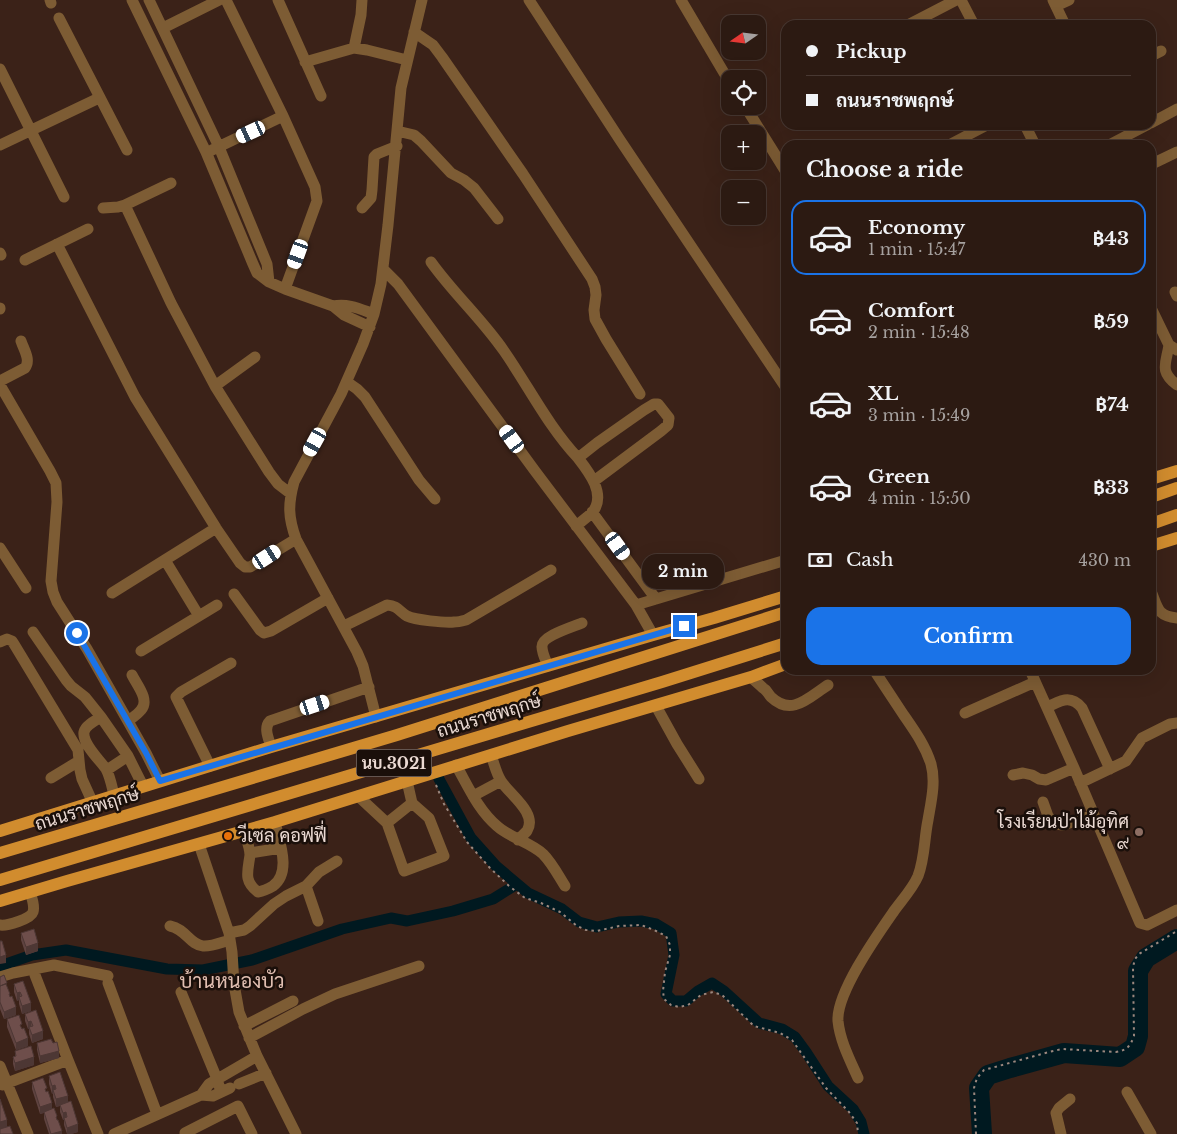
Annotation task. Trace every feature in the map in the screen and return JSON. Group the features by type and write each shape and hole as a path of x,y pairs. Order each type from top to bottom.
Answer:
{"main road":[{"path":"1156,477 1177,470"},
{"path":"1156,495 1177,488"},
{"path":"1156,522 1177,515"},
{"path":"1156,544 1176,538"},
{"path":"714,618 781,598"},
{"path":"714,618 781,612"},
{"name":"ถนนราชพฤกษ์","path":"0,853 397,735 781,613"},
{"name":"ถนนราชพฤกษ์","path":"0,831 210,766 714,618"},
{"name":"ถนนราชพฤกษ์","path":"0,880 781,645"},
{"path":"765,671 781,661"},
{"path":"765,671 781,666"},
{"name":"นบ.3021","path":"0,901 275,822 491,754 751,677 765,671"}],"street":[{"path":"132,0 206,152 257,273 269,282 285,289 333,306 344,316 370,327"},
{"path":"149,0 219,147 267,264 269,282"},
{"path":"163,28 219,0"},
{"path":"226,0 283,116 317,195 317,201 285,289"},
{"path":"278,0 321,96"},
{"path":"354,48 362,0"},
{"path":"376,717 363,666 344,626 296,539 289,514 294,482 341,394 374,314 381,284 397,146 401,88 422,0"},
{"path":"529,0 781,381"},
{"path":"681,0 723,70"},
{"path":"918,20 956,0"},
{"path":"961,0 971,20"},
{"path":"1062,20 1054,3 1069,0"},
{"path":"60,18 126,150"},
{"path":"414,32 433,45 442,57 592,278 596,295 594,310 596,320 640,394"},
{"path":"306,62 354,48 407,60"},
{"path":"0,69 64,197"},
{"path":"0,145 99,98"},
{"path":"1156,120 1177,109"},
{"path":"751,115 781,164"},
{"path":"206,152 283,116"},
{"path":"958,140 978,130"},
{"path":"1118,140 1138,130"},
{"path":"397,131 414,136 421,141 451,173 474,188 498,219"},
{"path":"362,208 371,198 374,157 397,146"},
{"path":"1156,162 1177,152"},
{"path":"103,208 125,205 171,183"},
{"path":"125,205 161,282 215,386 268,472 278,484 291,494"},
{"path":"25,260 88,229"},
{"path":"57,244 135,397 216,528 240,563 245,567 250,567 296,539"},
{"path":"431,262 446,282 485,325 558,435 594,480 598,498 596,506 576,526"},
{"path":"382,268 398,284 636,605 653,635"},
{"path":"333,306 349,305 374,314"},
{"path":"1156,317 1173,347 1164,363 1166,374 1177,385"},
{"path":"0,381 27,366 27,356 21,341"},
{"path":"215,386 255,357"},
{"path":"346,382 365,397 419,480 435,499"},
{"path":"0,385 56,483 57,502 51,581 57,602 87,649 160,781"},
{"path":"578,458 654,404 658,404 661,407 668,418 668,425 594,480"},
{"path":"592,512 656,599"},
{"path":"112,593 216,528"},
{"path":"0,548 26,588"},
{"path":"165,560 199,616"},
{"path":"636,605 781,562"},
{"path":"344,626 387,605 394,606 408,616 416,618 442,622 466,620 551,570"},
{"path":"234,594 264,633 271,631 328,598"},
{"path":"1156,604 1159,612 1177,618"},
{"path":"141,650 217,605"},
{"path":"548,666 541,646 543,642 555,634 582,623"},
{"path":"33,632 66,680 85,697 101,717 128,756 143,786"},
{"path":"0,642 7,639 12,641 78,750 82,779 92,802"},
{"path":"210,766 176,697 181,692 230,664"},
{"path":"128,721 142,710 145,703 132,675"},
{"path":"858,1078 849,1059 841,1034 838,1020 840,1005 854,974 886,922 917,878 922,864 927,821 932,801 932,766 924,746 877,675"},
{"path":"1032,675 1140,923 1147,926 1177,910"},
{"path":"751,677 771,696 784,705 793,706 828,685"},
{"path":"964,713 1035,682"},
{"path":"272,748 267,730 267,724 270,720 369,687"},
{"path":"1046,708 1064,700 1077,702 1082,708 1110,769"},
{"path":"656,706 699,779"},
{"path":"101,717 84,732 85,739 107,770 114,795"},
{"path":"1080,783 1126,761 1142,738 1170,724 1177,723"},
{"path":"491,754 501,781 519,801 527,814 529,824 527,830 518,840"},
{"path":"107,770 128,756"},
{"path":"51,778 79,760"},
{"path":"456,765 473,796 495,825 505,833 542,854 565,886"},
{"path":"1013,775 1023,772 1046,780 1074,768"},
{"path":"358,796 387,823 404,871 444,856 430,818 412,803 407,781"},
{"path":"473,796 501,781"},
{"path":"1043,802 1048,816 1055,824 1063,825 1094,815"},
{"path":"387,823 412,803"},
{"path":"244,831 250,853 247,871 248,880 258,892 264,891 278,881 284,866 275,822"},
{"path":"199,844 229,937 234,984 244,1026 296,1134"},
{"path":"250,853 281,848"},
{"path":"170,926 182,930 192,942 203,946 229,937 250,926 274,904 306,886 314,876 337,861"},
{"path":"306,886 318,921"},
{"path":"0,925 4,926 30,916 33,912 33,905 30,892"},
{"path":"0,977 54,965 108,980 157,1114"},
{"path":"249,1038 335,994 419,966"},
{"path":"36,975 98,1134"},
{"path":"181,992 217,1079 230,1088"},
{"path":"244,1026 294,1001"},
{"path":"202,1095 209,1084 257,1056"},
{"path":"3,1085 68,1060"},
{"path":"0,1066 3,1085 28,1134"},
{"path":"114,1134 202,1095 213,1096 266,1073"},
{"path":"1127,1092 1150,1134"},
{"path":"1061,1134 1056,1113 1070,1099"},
{"path":"185,1134 238,1106 252,1134"}],"path":[{"path":"430,774 444,804 467,842 509,886 525,898 542,903 560,912 577,926 586,930 597,931 619,926 641,925 666,936 670,945 670,955 663,991 664,999 671,1005 679,1007 688,1005 701,995 712,992 722,995 754,1026 780,1033 792,1040 826,1088 857,1123 858,1134"},
{"path":"976,1134 974,1088 976,1078 984,1070 1062,1049 1116,1052 1124,1051 1131,1045 1134,1036 1135,959 1139,954 1177,931"}],"building":[{"path":"34,929 38,943 26,947 21,933"},
{"path":"0,941 2,941 6,955 0,957"},
{"path":"4,975 7,983 0,986 0,977"},
{"path":"23,981 31,1003 22,1006 19,997 22,996 20,992 17,993 14,984"},
{"path":"6,984 10,997 12,996 16,1007 4,1012 0,1002 0,986"},
{"path":"36,1010 43,1031 32,1035 29,1027 33,1026 31,1021 28,1022 25,1014"},
{"path":"19,1015 22,1024 20,1025 22,1029 24,1028 28,1038 16,1043 7,1019"},
{"path":"51,1039 53,1043 57,1042 59,1051 40,1056 37,1043"},
{"path":"31,1046 34,1057 15,1063 13,1057 16,1056 15,1051"},
{"path":"60,1072 68,1096 56,1099 53,1090 56,1089 55,1085 52,1086 49,1076"},
{"path":"43,1078 47,1088 45,1089 46,1092 48,1091 52,1103 40,1107 32,1082"},
{"path":"0,1099 7,1120 0,1122"},
{"path":"71,1101 78,1124 67,1128 64,1118 67,1117 66,1112 63,1113 60,1105"},
{"path":"54,1108 62,1131 51,1134 44,1112"},
{"path":"10,1126 13,1134 0,1134 0,1129"}],"waterway":[{"path":"439,779 471,838 496,866 528,893 562,909 579,922 597,927 619,922 641,921 656,924 671,933 674,955 666,994 673,1001 686,1001 712,983 724,991 759,1023 782,1029 795,1037 828,1086 853,1109 861,1122 864,1134"},
{"path":"0,966 32,955 66,950 167,969 203,970 252,960 342,929 391,918 407,921 453,911 493,899 517,884"},
{"path":"982,1134 979,1088 988,1075 1064,1053 1120,1057 1135,1047 1138,1036 1138,971 1146,958 1177,939"}],"place":[{"name":"โรงเรียนป่าไม้อุทิศ ๙","path":"1139,832"},
{"name":"วีเซล คอฟฟี่","path":"228,836"}],"district":[{"name":"บ้านหนองบัว","path":"232,981"}],"route":[{"path":"77,633 160,781 684,626"}]}
